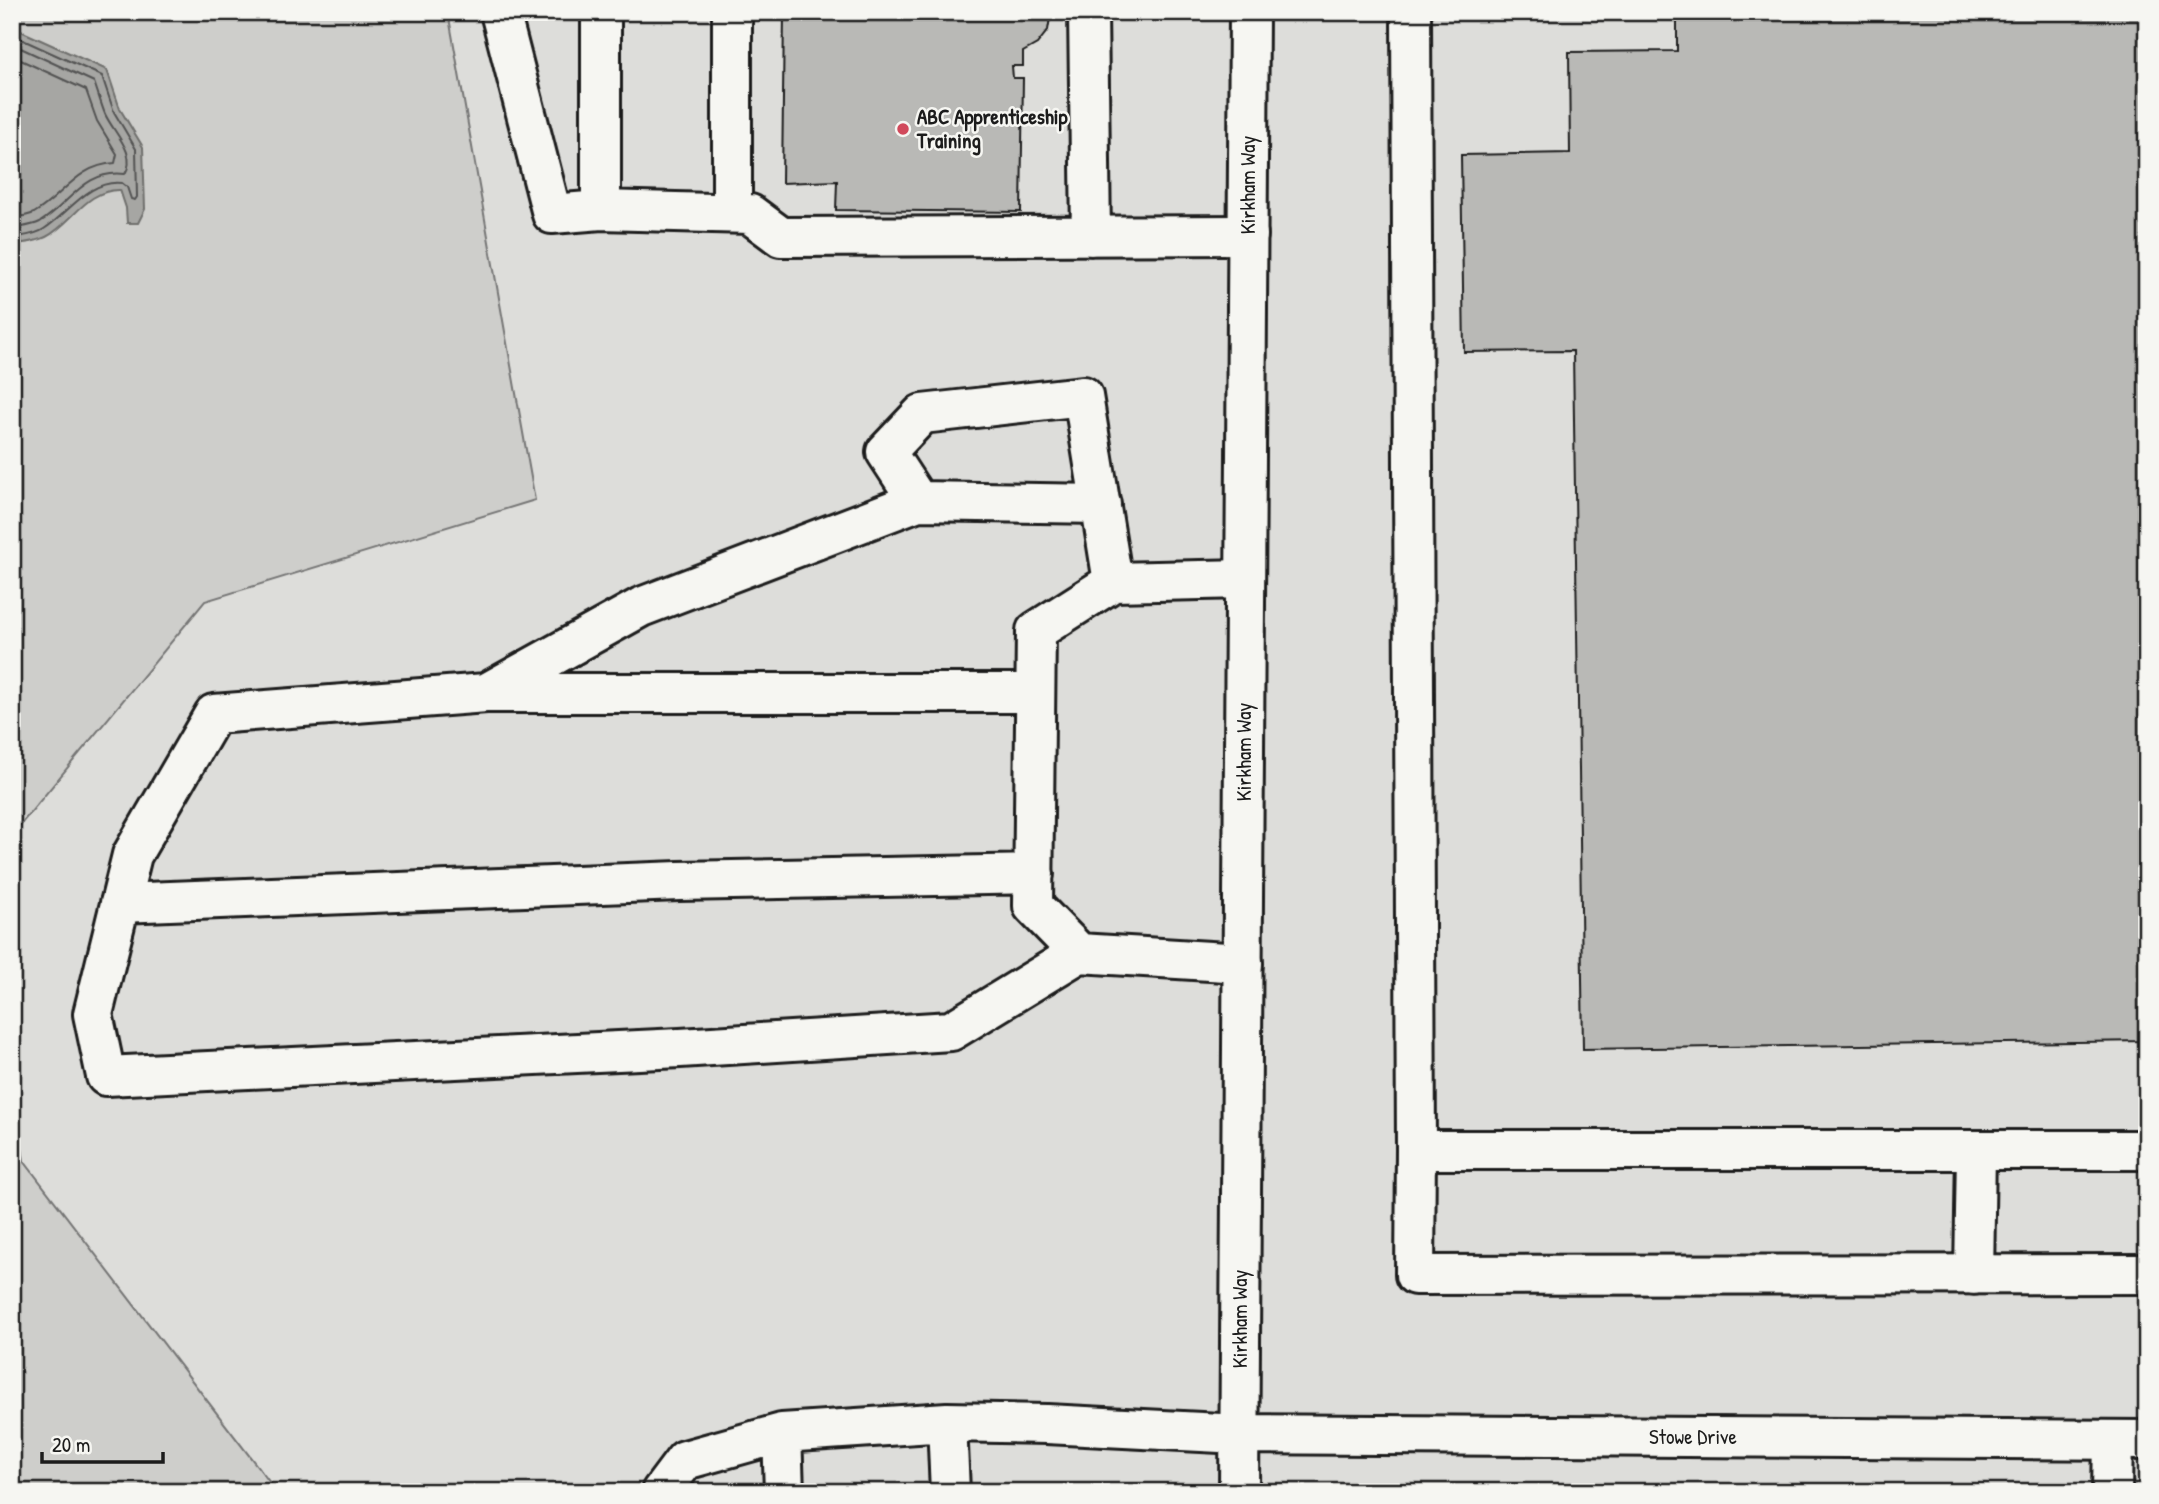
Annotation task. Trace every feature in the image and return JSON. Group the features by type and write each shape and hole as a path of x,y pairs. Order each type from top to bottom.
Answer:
{"main road":[{"path":"500,12 552,214 601,210 750,214 781,237 1248,235"},
{"path":"601,12 601,210"},
{"path":"732,12 732,213"},
{"path":"1088,12 1091,236"},
{"name":"Kirkham Way","path":"1239,1492 1249,12"},
{"path":"1411,12 1415,1275 2147,1274"},
{"path":"918,501 886,453 922,414 1083,396 1113,582"},
{"path":"486,693 641,607 918,501 1101,504"},
{"path":"1079,953 1033,906 1036,631 1113,582 1245,579"},
{"path":"1035,693 486,693 214,714 132,855 93,1014 106,1076 680,1048 951,1031 1079,953 1243,963"},
{"path":"120,902 679,881 1034,874"},
{"path":"1416,1150 2147,1150"},
{"path":"1975,1275 1976,1151"},
{"path":"947,1422 950,1492"},
{"name":"Stowe Drive","path":"661,1492 685,1460 782,1433 947,1422 1240,1434 2130,1440"},
{"path":"782,1433 784,1492"},
{"path":"2112,1492 2130,1440"}],"shaded area":[{"path":"12,12 448,12 535,500 205,601 12,835"},
{"path":"448,12 2147,12 2147,1492 277,1492 24,1161 12,1086 12,835 205,601 535,499"},
{"path":"12,1086 24,1161 277,1492 12,1492"}],"water":[{"path":"12,27 107,70 120,109 143,147 145,209 138,223 127,223 126,208 120,190 108,191 88,201 46,237 12,245"}],"building":[{"name":"ABC Apprenticeship Training","path":"784,12 1051,12 1048,30 1037,44 1023,52 1023,66 1012,66 1013,78 1023,78 1021,212 836,210 837,181 782,183"},
{"path":"1677,12 2147,12 2147,1041 1583,1049 1573,351 1464,352 1461,155 1570,153 1569,52 1677,51"}],"place":[{"name":"ABC Apprenticeship Training","path":"903,129"}]}
